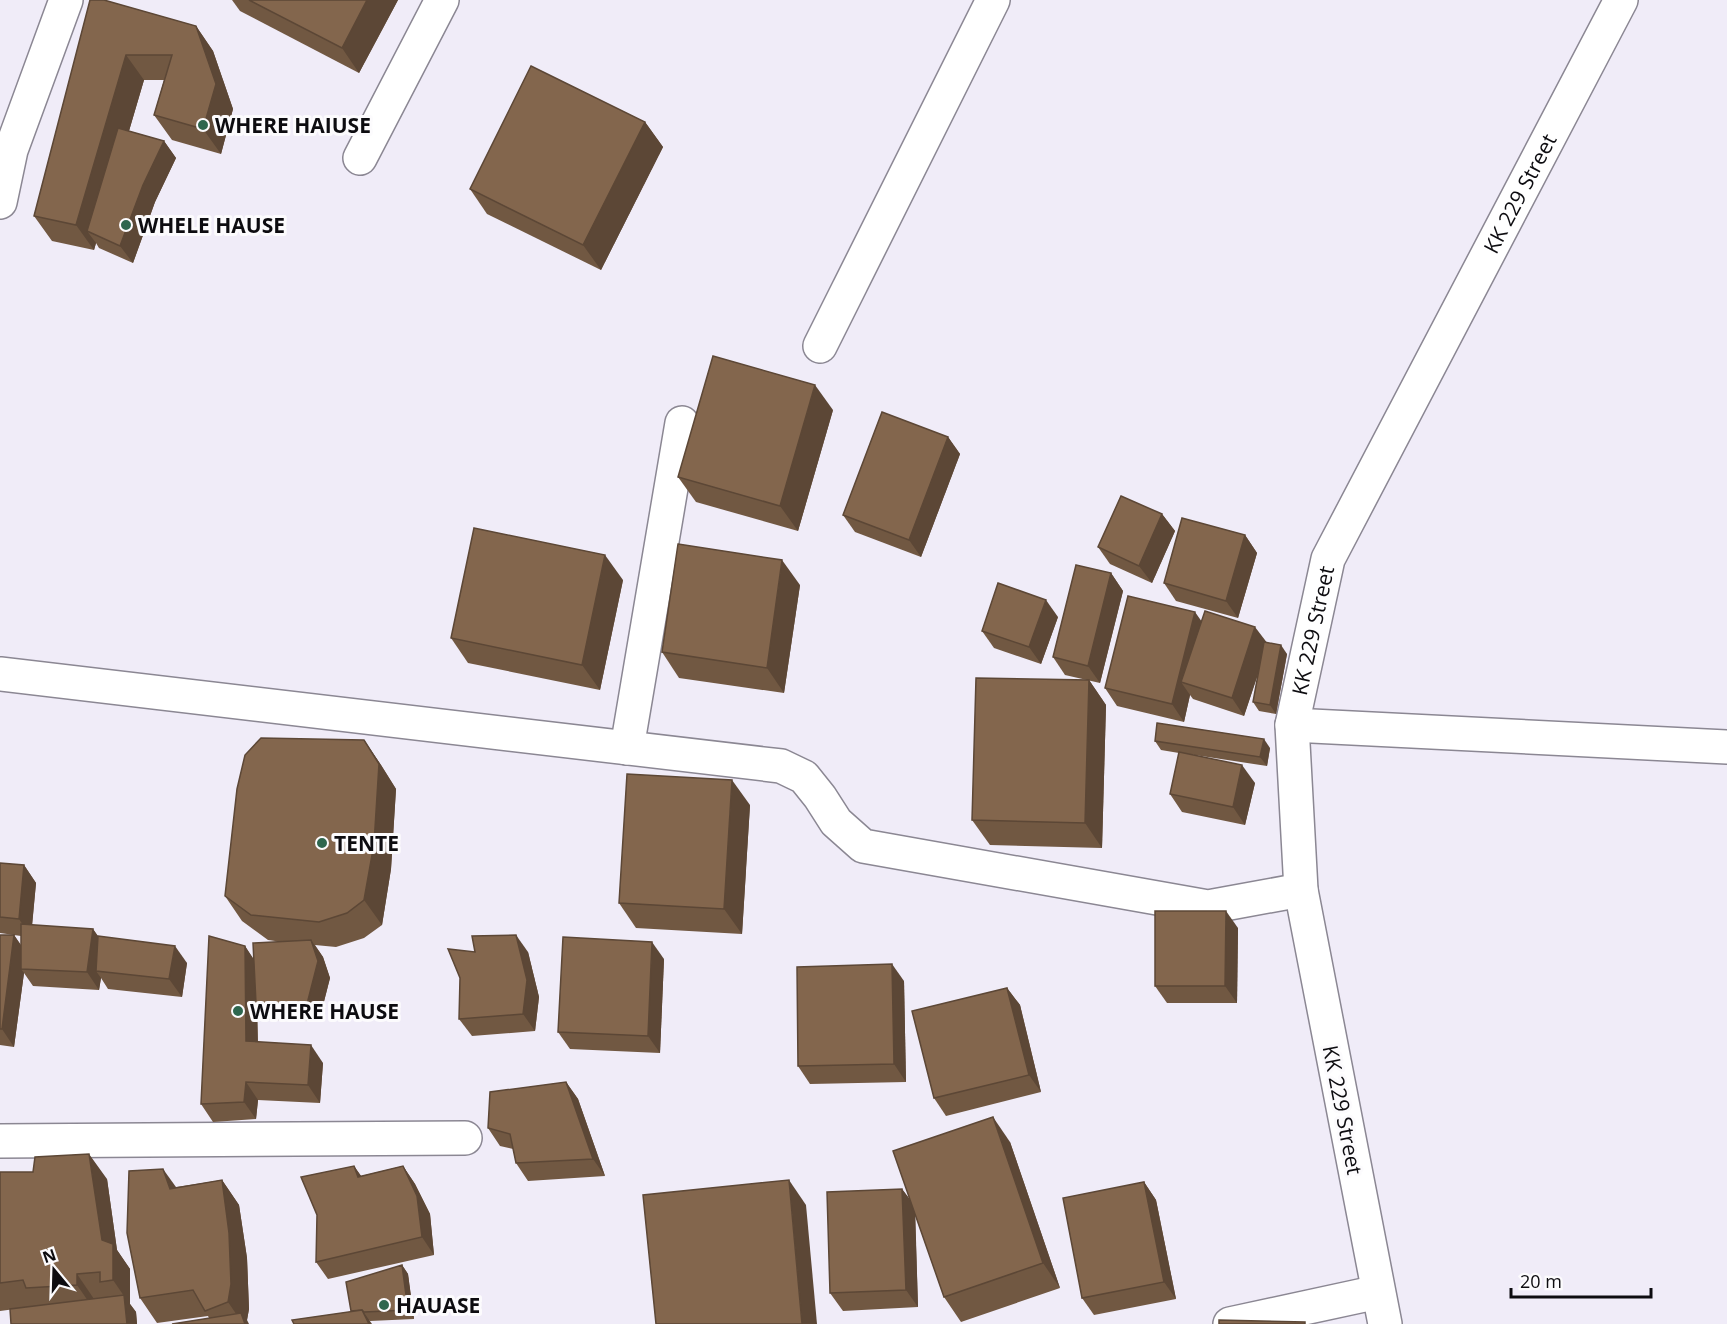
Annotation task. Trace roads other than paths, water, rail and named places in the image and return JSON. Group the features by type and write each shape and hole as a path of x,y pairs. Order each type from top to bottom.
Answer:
{"street":[{"path":"0,202 11,150 66,0"},
{"path":"360,158 442,0"},
{"path":"820,346 993,0"},
{"name":"KK 229 Street","path":"1385,1324 1301,890 1292,725 1328,559 1621,0"},
{"path":"627,748 682,423"},
{"path":"0,674 781,766 804,777 836,822 863,846 1208,907 1301,890"},
{"path":"1292,725 1727,747"},
{"path":"0,1141 465,1138"},
{"path":"1230,1324 1378,1292"}],"place":[{"name":"WHERE HAIUSE","path":"203,125"},
{"name":"WHELE HAUSE","path":"126,225"},
{"name":"TENTE","path":"322,843"},
{"name":"WHERE HAUSE","path":"238,1011"},
{"name":"HAUASE","path":"384,1305"}]}
